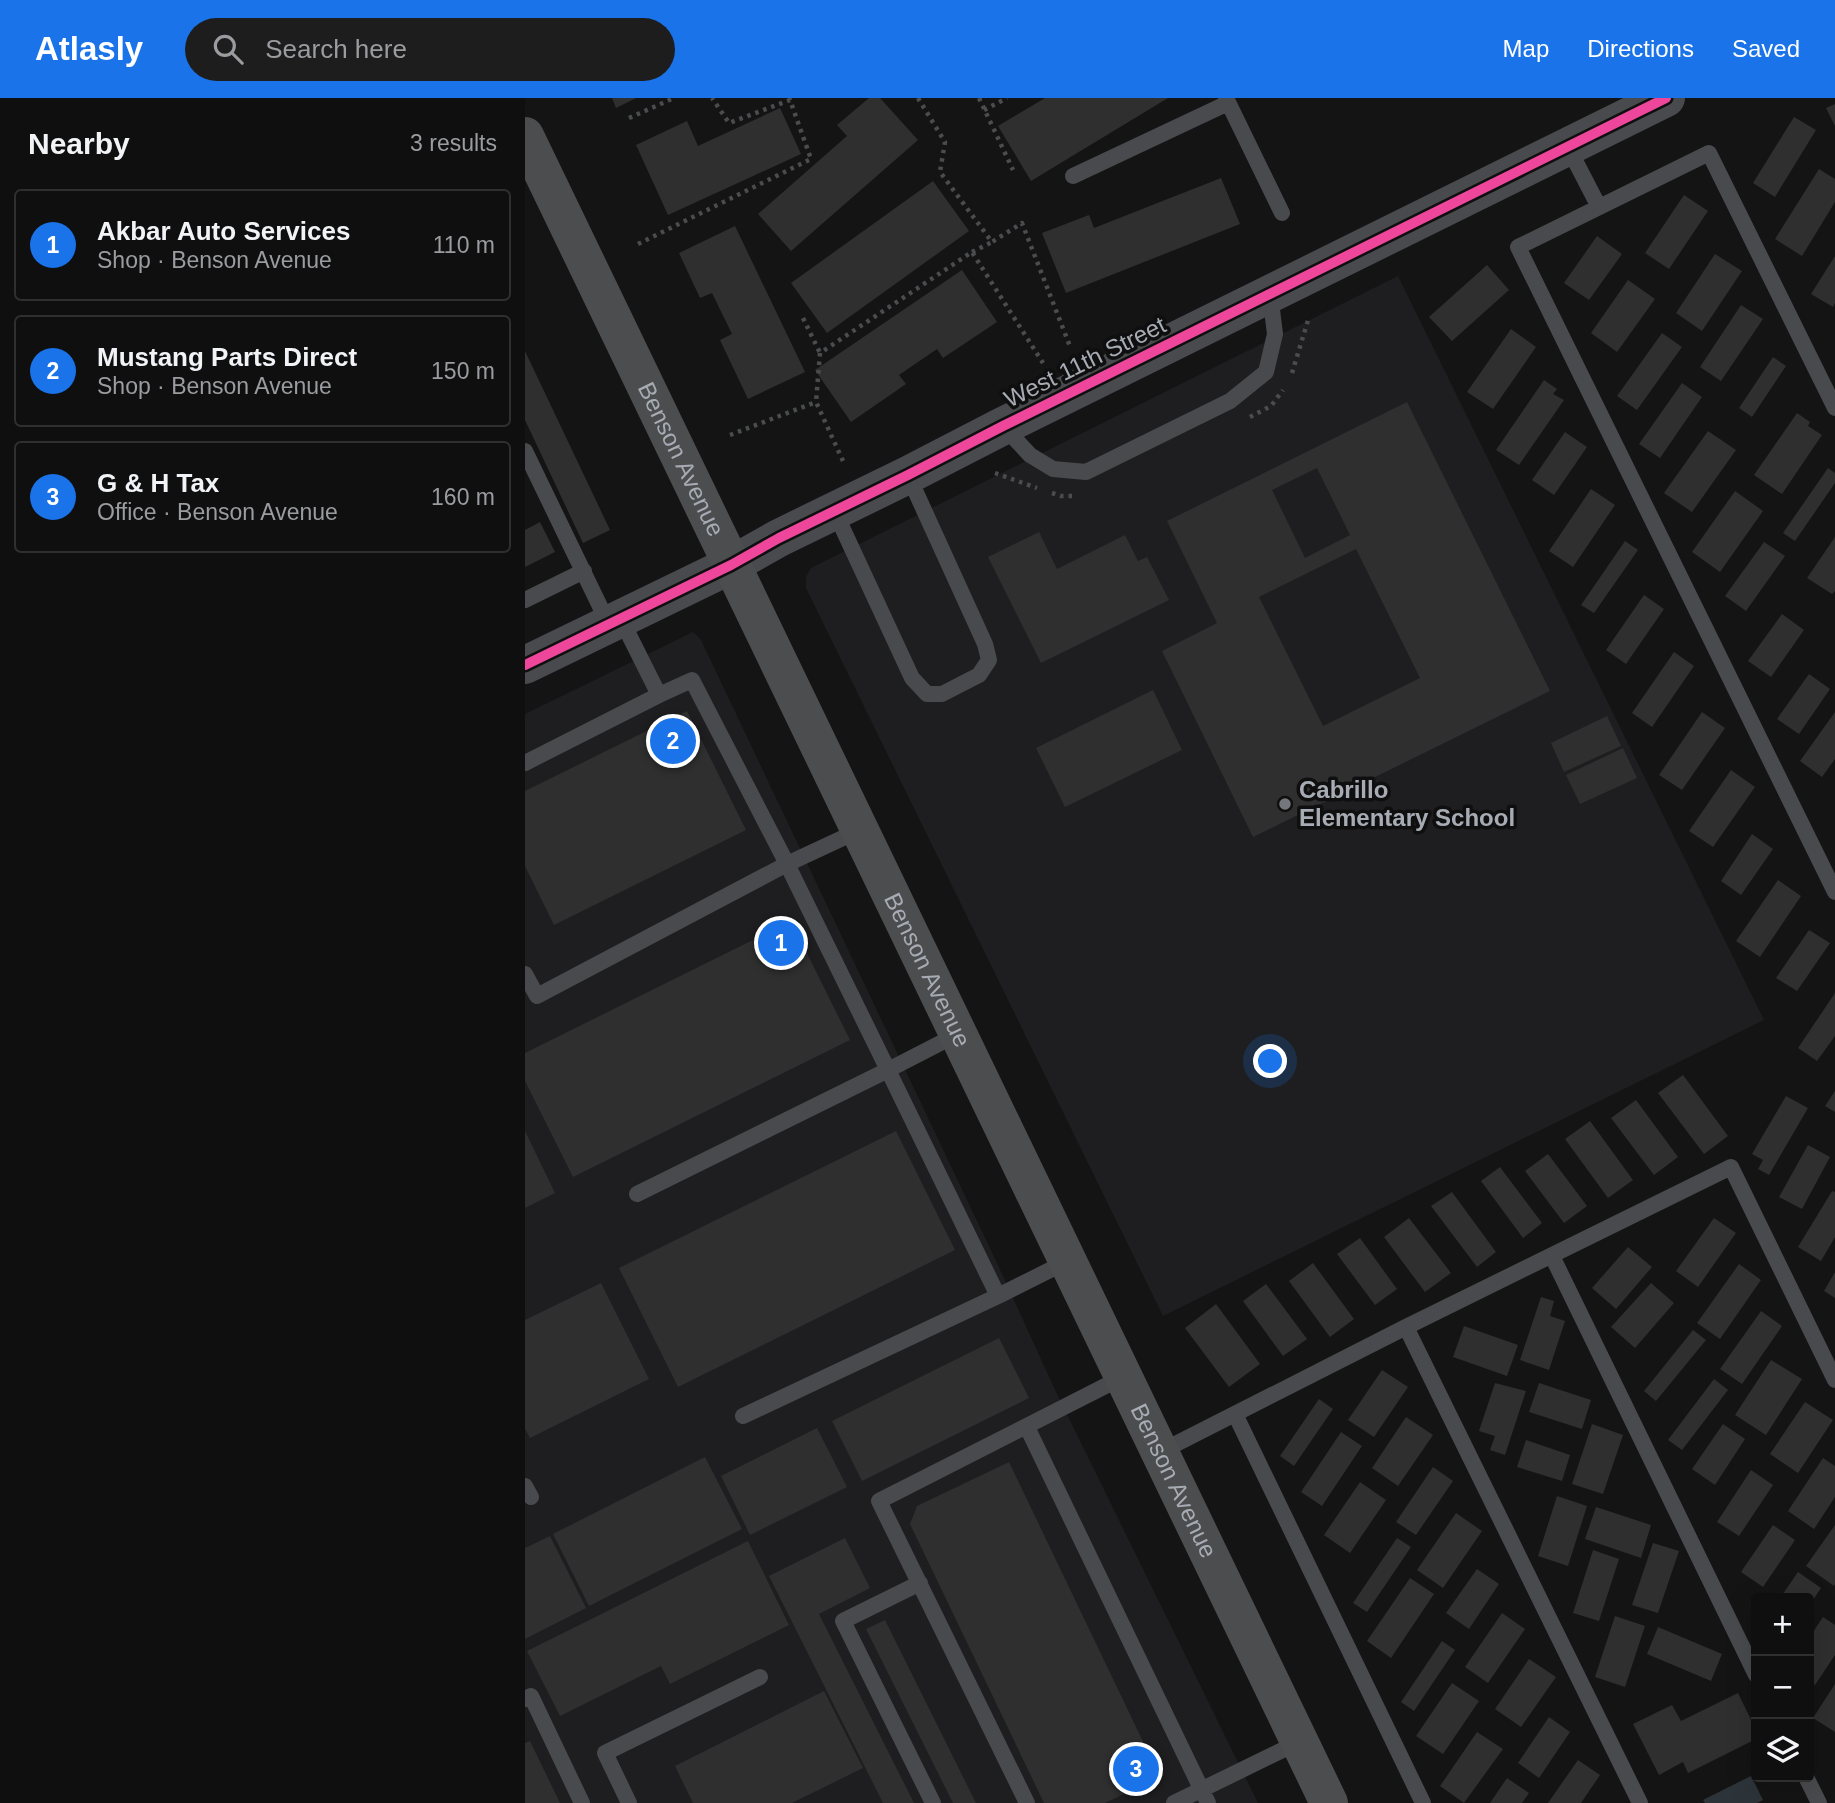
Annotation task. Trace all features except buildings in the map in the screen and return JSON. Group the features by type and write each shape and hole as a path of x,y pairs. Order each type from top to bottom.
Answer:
{"main road":[{"name":"Benson Avenue","path":"525,136 1329,1803"}],"street":[{"name":"West 11th Street","path":"525,665 731,565 834,510 1666,98"}],"lane":[{"path":"1073,176 1227,100 1282,213"},
{"path":"1568,147 1599,207"},
{"path":"1835,408 1709,153 1518,247 1835,892"},
{"path":"1003,426 1030,455 1053,469 1086,472 1122,455 1230,401 1265,372 1275,334 1270,293"},
{"path":"525,451 584,571 659,695"},
{"path":"834,510 912,678 927,694 942,694 979,675 989,660 985,644 908,475"},
{"path":"525,600 584,571"},
{"path":"525,763 692,680 787,864 998,1296"},
{"path":"525,974 537,996 787,864 860,830"},
{"path":"637,1194 958,1034"},
{"path":"1160,1452 1731,1167 1835,1380"},
{"path":"1552,1256 1751,1665"},
{"path":"743,1416 1066,1262"},
{"path":"1406,1327 1640,1803"},
{"path":"1027,1803 879,1501 1123,1377"},
{"path":"1235,1414 1423,1803"},
{"path":"1027,1427 1205,1796"},
{"path":"919,1583 843,1621 933,1803"},
{"path":"629,1803 605,1753 759,1676"},
{"path":"525,1699 531,1696 582,1803"},
{"path":"1174,1803 1205,1796 1299,1742"},
{"path":"1808,1782 1819,1803"}],"path":[{"path":"629,118 674,98"},
{"path":"638,244 811,159 790,100 729,123 712,98"},
{"path":"918,98 945,142 940,172 992,242"},
{"path":"979,98 1013,170"},
{"path":"984,110 1007,98"},
{"path":"820,353 1022,223 1070,349"},
{"path":"972,253 1043,363"},
{"path":"803,318 820,353 816,402 843,461"},
{"path":"730,435 816,402"}],"shaded area":[{"name":"Cabrillo Elementary School","path":"1398,276 1764,1020 1163,1316 806,588 806,577 811,568"},
{"path":"693,632 701,640 1056,1392 1258,1803 525,1803 525,714"},
{"path":"1751,1776 1751,1782 1754,1782 1763,1800 1757,1803 1705,1803 1703,1800"}],"cycle path":[{"path":"525,665 731,565 779,538 1003,426 1666,98"}],"place":[{"name":"Mustang Parts Direct","path":"673,741"},
{"name":"Cabrillo Elementary School","path":"1285,804"},
{"name":"Akbar Auto Services","path":"781,943"},
{"name":"G & H Tax","path":"1136,1769"}]}
